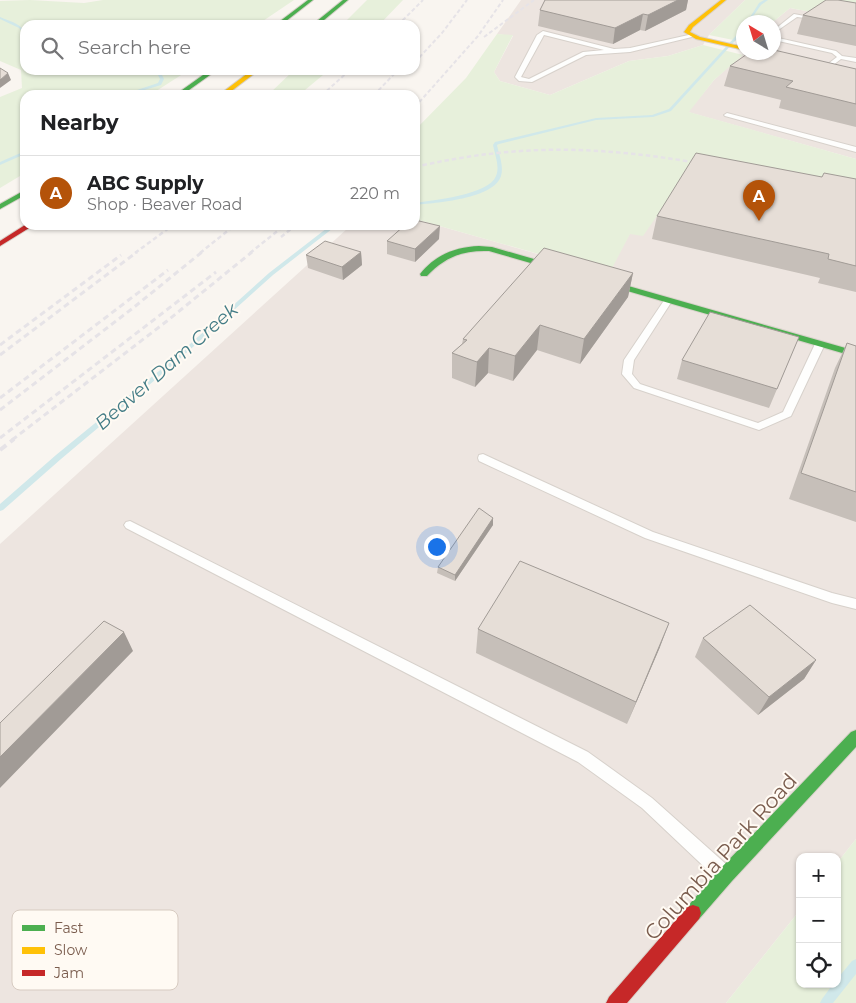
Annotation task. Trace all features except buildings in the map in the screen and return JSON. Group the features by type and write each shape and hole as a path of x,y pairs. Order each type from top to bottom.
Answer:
{"main road":[{"path":"285,20 311,0"},
{"path":"321,20 346,0"},
{"path":"723,0 691,26 687,32 693,36 736,47"},
{"path":"185,90 207,75"},
{"path":"229,90 249,75"},
{"path":"0,207 20,195"},
{"path":"0,244 22,230"},
{"path":"424,274 435,261 449,253 466,248 489,249 856,354"},
{"name":"Columbia Park Road","path":"615,1003 726,875 856,737"}],"lane":[{"path":"781,27 796,15 813,18"},
{"path":"614,51 543,33 540,35 518,77 521,80 530,81 585,53 630,50 693,36"},
{"path":"781,41 834,52 840,56 856,60"},
{"path":"784,47 790,43"},
{"path":"826,68 840,56"},
{"path":"726,115 856,149"},
{"path":"668,300 629,360 627,374 637,386 759,427 787,414 820,344"},
{"path":"483,458 649,535 832,598 856,604"},
{"path":"130,526 582,757 647,803 726,875"}],"shaded area":[{"path":"521,0 745,0 709,35 703,45 668,56 629,61 550,95 500,81 494,72 513,36 497,34"},
{"path":"790,8 853,20 856,18 856,159 688,112 714,80 736,60 781,60 781,15"},
{"path":"691,167 856,198 856,839 841,858 841,853 796,853 796,915 726,1003 0,1003 0,544 346,230 420,230 420,220 608,274 630,233"}],"green space":[{"path":"30,0 84,3 103,0 294,0 264,20 20,20 20,70 0,61 0,1"},
{"path":"367,0 403,0 384,20 347,20"},
{"path":"745,0 856,0 856,18 853,20 790,8 781,15 736,15 736,41 709,35"},
{"path":"497,34 513,35 494,72 500,81 550,95 629,61 668,56 703,45 736,53 737,60 714,80 689,112 856,159 856,198 691,167 643,236 630,234 609,274 420,220 420,125 466,78"},
{"path":"21,75 181,75 158,90 20,90 20,176 0,188 0,97 22,88"},
{"path":"289,75 323,75 305,90 273,90"},
{"path":"856,839 856,1003 726,1003 796,915 796,988 841,988 841,858"}],"waterway":[{"name":"Beaver Dam Creek","path":"753,15 760,4 766,0"},
{"path":"0,18 20,27"},
{"name":"Beaver Dam Creek","path":"420,203 459,197 491,186 497,180 500,172 495,145 497,143 596,119 653,116 670,110 736,37"},
{"path":"140,90 160,84 162,79 160,75"},
{"path":"0,164 20,154"},
{"name":"Beaver Dam Creek","path":"0,508 58,457 172,363 271,274 327,230"},
{"path":"826,1003 856,965"}],"railway":[{"path":"403,20 423,0"},
{"path":"420,57 442,33 467,0"},
{"path":"420,101 478,36 503,0"},
{"path":"484,37 534,0"},
{"path":"328,90 344,75"},
{"path":"379,90 393,75"},
{"path":"420,166 489,154 560,150 630,154 704,164"},
{"path":"135,253 166,230"},
{"path":"200,253 229,230"},
{"path":"250,253 279,230"},
{"path":"281,237 290,230"},
{"path":"0,355 137,252"},
{"path":"0,410 133,308 202,252"},
{"path":"12,440 167,321 252,252"},
{"path":"0,345 121,255"},
{"path":"0,398 168,270"},
{"path":"0,438 216,272"},
{"path":"0,450 14,439"}],"traffic: fast":[{"path":"285,20 311,0"},
{"path":"321,20 346,0"},
{"path":"185,90 207,75"},
{"path":"0,207 20,195"},
{"path":"424,274 438,261 453,253 461,250 489,249 856,354"},
{"path":"693,913 726,875 856,737"}],"traffic: slow":[{"path":"724,0 691,26 687,32 698,38 736,47"},
{"path":"229,90 249,75"}],"traffic: jam":[{"path":"0,244 22,230"},
{"path":"615,1003 693,913"}],"place":[{"name":"ABC Supply","path":"759,221"}]}
